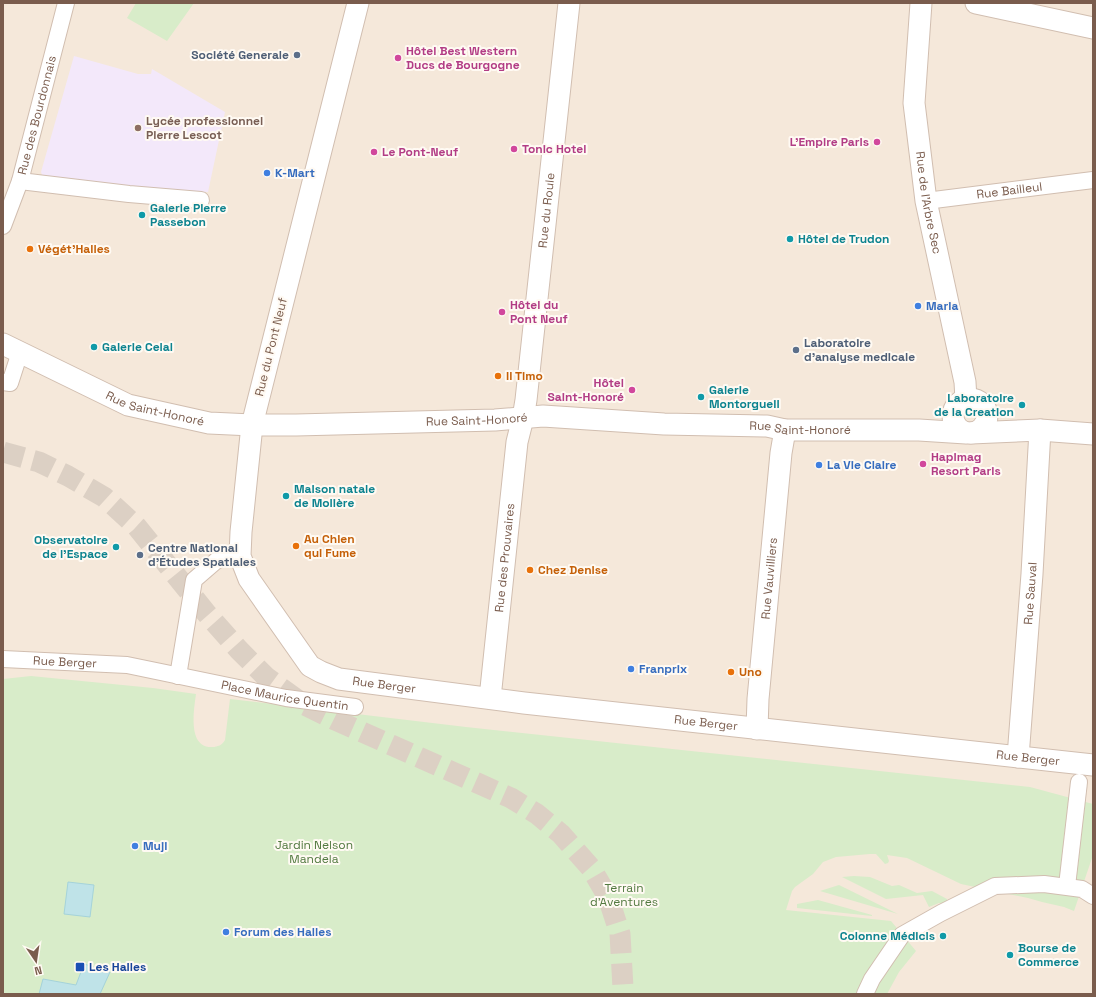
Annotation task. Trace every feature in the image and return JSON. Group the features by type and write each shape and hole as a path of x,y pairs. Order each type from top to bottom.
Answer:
{"street":[{"name":"Rue des Bourdonnais","path":"3,226 20,181 66,3"},
{"name":"Rue du Pont Neuf","path":"321,672 310,666 249,579 240,556 240,550 252,426 358,3"},
{"name":"Rue du Roule","path":"523,418 569,3"},
{"name":"Rue de l'Arbre Sec","path":"921,3 914,103 926,201 965,382 966,400 972,399 978,401 983,405 987,416 986,423 982,428 977,432 969,433"},
{"path":"984,4 1093,28"},
{"name":"Rue Bailleul","path":"926,201 1093,180"},
{"path":"20,181 129,194 201,200"},
{"path":"3,382 10,383 12,348"},
{"name":"Rue Saint-Honoré","path":"12,348 128,405 209,423 252,426 523,418 543,416 664,424 767,426 785,430 919,430 969,433 1040,430 1093,434"},
{"name":"Rue des Prouvaires","path":"490,698 517,442 523,418"},
{"name":"Rue Vauvilliers","path":"757,729 761,667 781,453 785,430"},
{"name":"Rue Sauval","path":"1018,757 1032,574 1040,430"},
{"path":"178,676 194,580 216,561 240,550"},
{"name":"Rue Berger","path":"3,659 127,665"},
{"name":"Place Maurice Quentin","path":"127,665 178,676 214,690 355,707"},
{"name":"Rue Berger","path":"321,672 339,679 490,698 757,729 1093,765"},
{"path":"865,994 872,979 902,935 941,913 995,886 1044,884 1081,890 1079,782"}],"shaded area":[{"path":"3,3 1093,3 1093,994 3,994"},
{"name":"Lycée professionnel Pierre Lescot","path":"74,56 138,74 151,74 152,69 225,112 208,192 131,188 69,178 66,182 42,175 41,172"}],"green space":[{"path":"136,3 194,3 167,41 127,18"},
{"name":"Jardin Nelson Mandela","path":"31,676 153,688 196,694 194,709 195,735 204,746 212,747 220,745 225,740 230,699 466,727 1030,787 1093,804 1092,858 1074,911 1028,898 961,884 907,858 887,855 889,861 885,864 876,854 870,854 836,857 823,862 813,874 795,887 792,891 786,910 891,921 916,951 899,972 887,994 3,994 3,679"},
{"path":"842,877 870,877 892,886 899,885 917,893 932,891 947,899 947,903 939,903 929,907 923,895 886,899"},
{"path":"839,885 898,914 820,891"},
{"path":"818,900 872,916 797,908 797,904"}],"water":[{"path":"68,882 94,885 90,917 64,914"},
{"path":"84,964 110,972 100,994 39,994 43,979 76,985"}],"tunnel":[{"path":"3,452 39,462 68,476 104,497 137,527 207,614 239,650 266,677 303,704 335,720 511,798 537,814 561,834 591,868 608,897 620,934 623,994"}],"place":[{"name":"Société Generale","path":"297,55"},
{"name":"Hôtel Best Western Ducs de Bourgogne","path":"398,58"},
{"name":"Lycée professionnel Pierre Lescot","path":"138,128"},
{"name":"L'Empire Paris","path":"877,142"},
{"name":"Tonic Hotel","path":"514,149"},
{"name":"Le Pont-Neuf","path":"374,152"},
{"name":"K-Mart","path":"267,173"},
{"name":"Galerie Pierre Passebon","path":"142,215"},
{"name":"Hôtel de Trudon","path":"790,239"},
{"name":"Végét'Halles","path":"30,249"},
{"name":"Maria","path":"918,306"},
{"name":"Hôtel du Pont Neuf","path":"502,312"},
{"name":"Galerie Celal","path":"94,347"},
{"name":"Laboratoire d'analyse medicale","path":"796,350"},
{"name":"Il Timo","path":"498,376"},
{"name":"Hôtel Saint-Honoré","path":"632,390"},
{"name":"Galerie Montorgueil","path":"701,397"},
{"name":"Laboratoire de la Creation","path":"1022,405"},
{"name":"Hapimag Resort Paris","path":"923,464"},
{"name":"La Vie Claire","path":"819,465"},
{"name":"Maison natale de Molière","path":"286,496"},
{"name":"Au Chien qui Fume","path":"296,546"},
{"name":"Observatoire de l’Espace","path":"116,547"},
{"name":"Centre National d'Études Spatiales","path":"140,555"},
{"name":"Chez Denise","path":"530,570"},
{"name":"Franprix","path":"631,669"},
{"name":"Uno","path":"731,672"},
{"name":"Muji","path":"135,846"},
{"name":"Forum des Halles","path":"226,932"},
{"name":"Colonne Médicis","path":"943,936"},
{"name":"Bourse de Commerce","path":"1010,955"},
{"name":"Les Halles","path":"80,967"}],"park label":[{"name":"Terrain d'Aventures","path":"624,895"}]}
